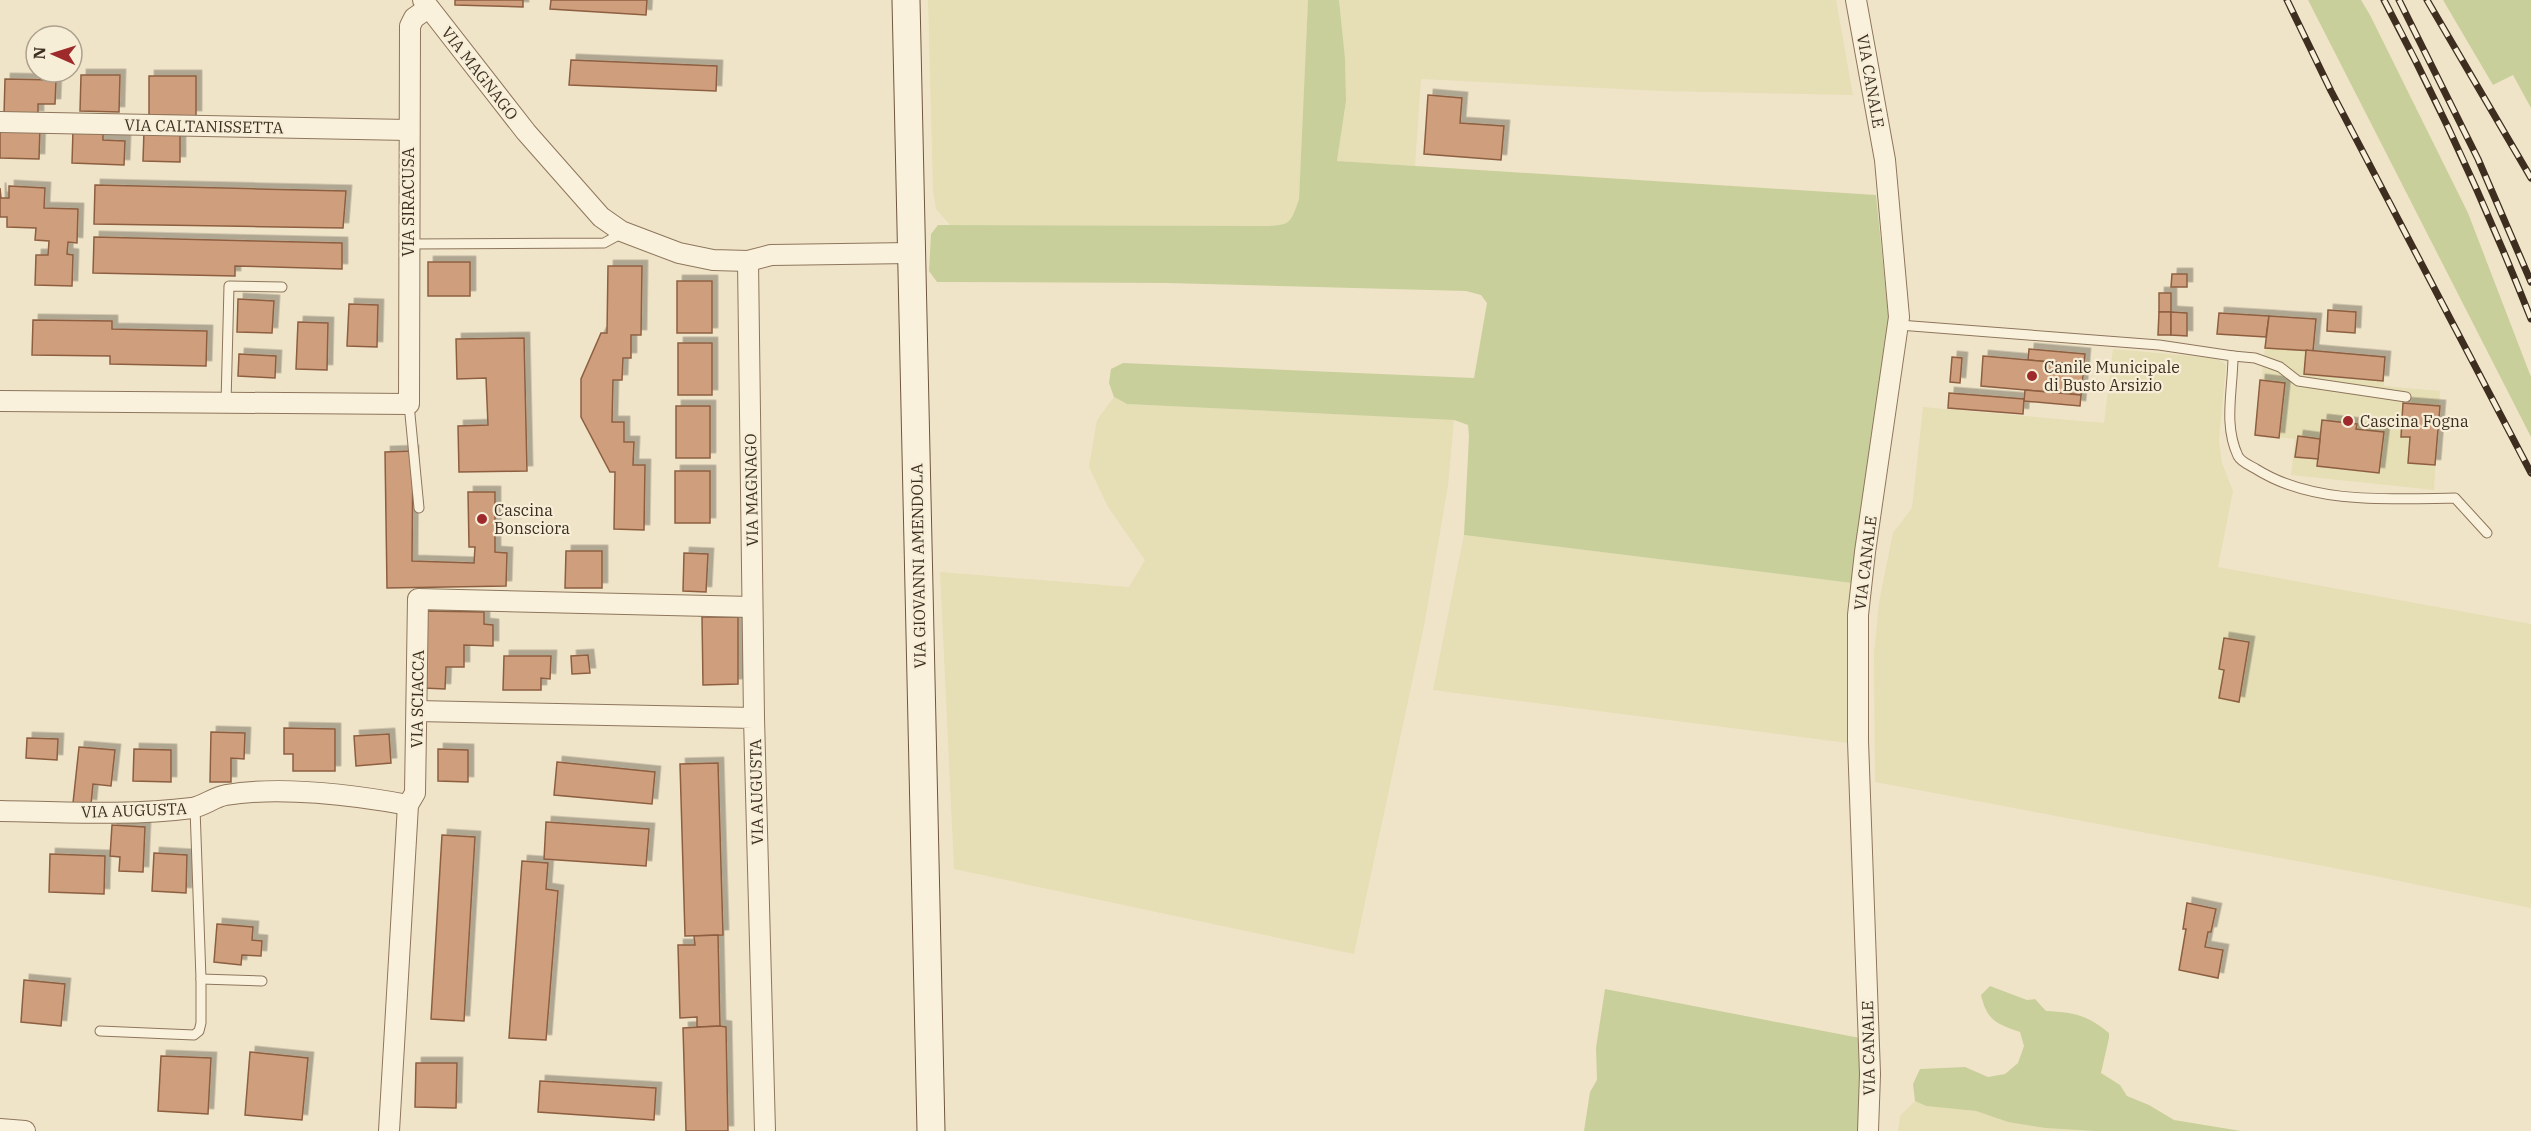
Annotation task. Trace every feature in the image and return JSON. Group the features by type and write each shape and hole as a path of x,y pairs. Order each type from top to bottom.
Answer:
{"main road":[{"name":"VIA GIOVANNI AMENDOLA","path":"906,0 931,1131"}],"street":[{"name":"VIA CANALE","path":"1856,0 1884,160 1899,325 1865,552 1858,615 1857,741 1870,1074 1868,1131"},
{"name":"VIA MAGNAGO","path":"426,4 526,132 601,217 621,231 647,243 693,257 748,261 771,255 911,253"},
{"name":"VIA SIRACUSA","path":"409,404 410,26 426,4"},
{"name":"VIA CALTANISSETTA","path":"0,122 408,130"},
{"name":"VIA MAGNAGO","path":"748,261 754,718"},
{"path":"0,401 409,404"},
{"name":"VIA SCIACCA","path":"389,1131 408,805 415,793 418,599 752,607"},
{"name":"VIA AUGUSTA","path":"417,711 754,718 765,1131"},
{"name":"VIA AUGUSTA","path":"0,811 121,811 195,808 216,797 256,792 324,795 408,805"},
{"path":"0,1129 25,1131"}],"lane":[{"path":"408,244 604,243 621,231"},
{"path":"226,403 229,286 282,286"},
{"path":"1899,325 2159,345 2255,358 2280,367 2298,381 2406,397"},
{"path":"2233,356 2229,401 2230,432 2239,459 2262,473 2305,491 2358,497 2455,498 2487,533"},
{"name":"VIA SIRACUSA","path":"409,404 419,507"},
{"path":"100,1031 194,1035 199,1031 201,979 195,808"},
{"path":"201,979 262,981"}],"shaded area":[{"path":"928,0 1308,0 1299,199 1293,219 1283,225 1262,226 950,225 936,209 933,190"},
{"path":"1836,0 1853,95 1661,91 1421,79 1415,166 1337,161 1346,101 1345,58 1339,1"},
{"name":"Cascina Fogna","path":"2265,348 2385,357 2384,386 2440,391 2434,490 2291,475 2295,439 2255,435"},
{"path":"2113,349 2214,358 2226,365 2219,441 2222,463 2233,491 2218,567 2531,624 2531,908 2360,873 1875,782 1874,654 1879,602 1893,533 1912,508 1923,407 2104,423"},
{"path":"1114,397 1127,404 1454,420 1448,486 1424,626 1354,954 954,869 940,572 1129,587 1145,560 1108,507 1089,467 1097,420"},
{"path":"1464,535 1852,583 1848,743 1433,690"},
{"path":"1915,1101 1926,1106 1976,1111 2008,1122 2045,1128 2093,1131 1898,1131 1900,1116"}],"green space":[{"path":"1308,0 1339,0 1345,58 1346,101 1337,161 1876,195 1888,312 1888,338 1858,526 1852,583 1464,535 1468,425 1454,420 1127,404 1114,397 1109,383 1111,369 1123,363 1474,378 1487,303 1481,295 1466,291 1167,283 937,282 929,271 931,234 938,225 1262,226 1288,222 1299,199"},
{"path":"2308,0 2361,0 2370,15 2468,213 2531,377 2531,437"},
{"path":"2443,0 2531,0 2531,108 2513,75 2493,85"},
{"path":"1990,986 2027,1000 2035,999 2046,1011 2064,1012 2087,1018 2109,1033 2101,1073 2120,1085 2127,1096 2149,1105 2174,1120 2241,1131 2093,1131 2045,1128 2008,1122 1976,1111 1926,1106 1915,1101 1913,1084 1920,1069 1965,1067 1988,1077 2005,1074 2018,1063 2024,1046 2020,1032 1999,1024 1986,1011 1983,1004 1981,995"},
{"path":"1605,989 1860,1038 1860,1131 1584,1131 1590,1092 1597,1080 1596,1048"}],"building":[{"path":"455,0 523,0 523,7 455,5"},
{"path":"551,0 647,0 646,15 550,9"},
{"path":"571,60 717,66 716,91 569,85"},
{"path":"84,75 120,75 119,112 80,111 81,84 84,84"},
{"path":"149,76 196,76 196,116 149,115"},
{"path":"5,79 24,79 24,84 56,84 55,104 38,104 38,116 4,115"},
{"path":"1428,95 1462,98 1460,123 1504,126 1501,160 1424,154"},
{"path":"0,126 40,127 39,159 0,158"},
{"path":"73,130 103,131 103,140 125,141 124,165 72,163"},
{"path":"144,130 180,131 180,162 143,161"},
{"path":"95,185 346,191 343,228 94,224"},
{"path":"9,186 45,188 44,208 78,209 77,243 68,242 67,254 73,255 72,286 35,285 36,255 48,255 49,241 35,240 36,228 7,227 7,217 0,217 0,188 1,198 9,198"},
{"path":"94,237 342,243 342,269 235,266 235,276 93,273"},
{"path":"428,262 470,262 470,296 428,296"},
{"path":"608,266 642,266 641,335 631,335 631,358 623,358 622,380 613,380 612,422 624,422 624,442 634,442 633,465 645,465 644,530 614,529 615,472 610,472 581,417 581,379 601,333 607,333"},
{"path":"2172,274 2187,274 2187,287 2171,287"},
{"path":"677,281 712,281 712,333 677,333"},
{"path":"2159,293 2171,293 2171,312 2159,312"},
{"path":"238,299 274,301 272,333 237,332"},
{"path":"349,304 378,305 377,347 347,346"},
{"path":"2328,310 2356,312 2355,333 2327,331"},
{"path":"2159,312 2171,312 2171,335 2158,335"},
{"path":"2171,312 2187,313 2187,336 2171,335"},
{"path":"2219,313 2269,316 2266,337 2217,334"},
{"path":"2269,316 2316,319 2313,351 2265,348"},
{"path":"33,320 112,321 112,329 207,331 206,366 110,364 110,356 32,355"},
{"path":"298,322 328,323 327,370 296,369"},
{"path":"524,338 527,471 459,472 458,426 488,425 486,378 457,379 456,339"},
{"path":"678,343 712,343 712,395 678,395"},
{"path":"2029,349 2085,354 2084,365 2028,360"},
{"path":"2306,350 2385,357 2383,381 2304,374"},
{"path":"239,354 276,356 275,378 238,376"},
{"name":"Canile Municipale di Busto Arsizio","path":"1983,356 2084,365 2081,395 1981,386"},
{"path":"1952,357 1962,358 1960,383 1950,382"},
{"path":"2260,380 2285,383 2279,438 2255,435"},
{"path":"2025,390 2081,395 2080,406 2024,401"},
{"path":"1949,393 2024,399 2023,414 1948,408"},
{"path":"2403,403 2440,406 2435,465 2408,463 2410,437 2401,437"},
{"path":"676,406 710,406 710,458 676,458"},
{"path":"2322,420 2357,424 2356,429 2384,432 2379,473 2317,466"},
{"path":"2298,436 2320,439 2318,459 2295,457"},
{"name":"Cascina Bonsciora","path":"413,451 412,561 474,563 475,547 469,547 468,492 495,492 495,552 507,553 506,586 387,588 385,452"},
{"path":"675,471 710,471 710,523 675,523"},
{"path":"566,551 602,551 602,588 565,588"},
{"path":"684,553 708,554 706,592 683,591"},
{"path":"424,611 484,612 484,624 493,625 493,646 464,645 464,667 446,667 445,689 423,688"},
{"path":"702,617 738,617 738,684 703,685"},
{"path":"2224,638 2249,642 2239,702 2219,698 2224,670 2219,669"},
{"path":"588,655 590,673 572,674 571,656"},
{"path":"504,656 551,656 550,679 541,678 541,690 503,690"},
{"path":"284,728 335,729 335,771 293,771 293,754 284,754"},
{"path":"211,732 245,733 244,759 231,758 231,782 210,782"},
{"path":"389,734 391,763 356,766 354,736"},
{"path":"27,738 58,739 57,760 26,758"},
{"path":"79,747 115,750 111,786 93,784 91,805 73,803"},
{"path":"134,749 171,750 171,782 133,781"},
{"path":"438,749 468,750 468,782 438,781"},
{"path":"557,762 655,772 652,804 554,795"},
{"path":"718,763 723,935 685,936 680,764"},
{"path":"546,822 649,829 646,866 544,859"},
{"path":"112,825 145,827 143,872 119,871 120,857 110,856"},
{"path":"442,835 475,837 464,1021 431,1019"},
{"path":"154,853 187,855 186,893 152,891"},
{"path":"50,854 105,856 104,894 49,892"},
{"path":"522,861 548,863 546,889 558,891 546,1040 509,1038"},
{"path":"2187,903 2216,909 2205,947 2223,950 2218,978 2179,970 2186,929 2183,929"},
{"path":"217,924 253,927 252,940 262,941 261,956 242,955 241,965 214,962"},
{"path":"718,935 720,1026 697,1027 697,1017 680,1018 678,945 695,945 694,936"},
{"path":"24,980 65,984 61,1026 21,1022"},
{"path":"726,1027 728,1131 686,1131 683,1028"},
{"path":"250,1052 308,1058 302,1120 245,1115"},
{"path":"161,1056 211,1058 208,1114 158,1111"},
{"path":"416,1063 457,1063 456,1108 415,1107"},
{"path":"540,1081 656,1088 654,1120 538,1112"}],"railway":[{"path":"2287,0 2331,91 2531,473"},
{"path":"2384,0 2462,157 2531,319"},
{"path":"2399,0 2478,159 2531,282"},
{"path":"2427,0 2531,178"}],"place":[{"name":"Canile Municipale di Busto Arsizio","path":"2032,376"},
{"name":"Cascina Fogna","path":"2348,421"},
{"name":"Cascina Bonsciora","path":"482,519"}]}
